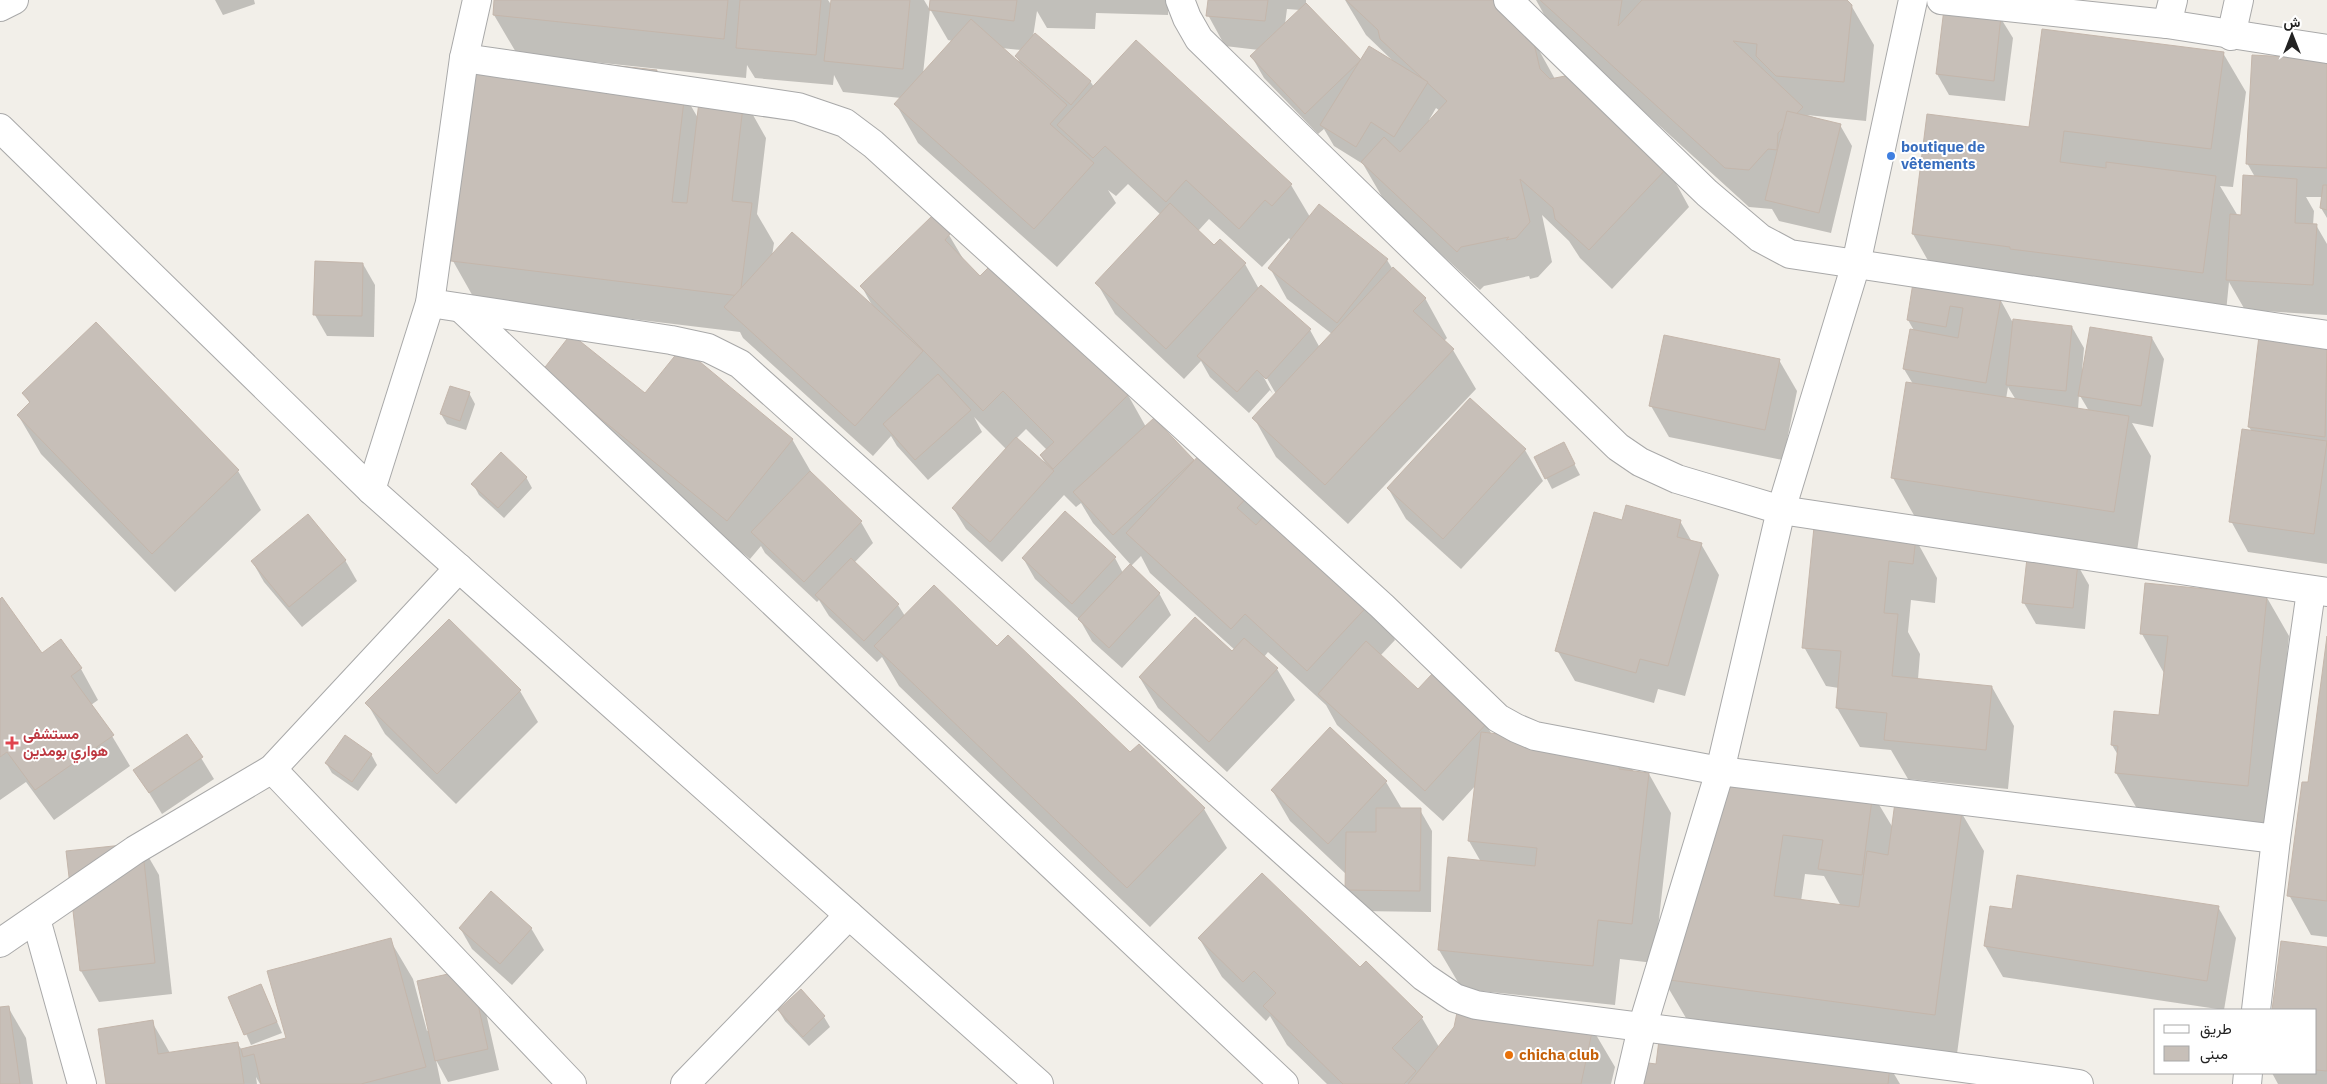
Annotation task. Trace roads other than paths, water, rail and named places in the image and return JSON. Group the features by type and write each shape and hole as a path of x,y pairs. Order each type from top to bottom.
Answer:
{"street":[{"path":"0,7 14,0"},
{"path":"371,490 430,303 464,58 477,0"},
{"path":"1180,0 1187,18 1199,39 1618,447 1640,462 1677,478 1781,510 2319,592 2276,839 2256,1009"},
{"path":"1508,0 1707,193 1760,238 1790,254 2327,335"},
{"path":"1629,1084 1642,1028 1720,771 1781,510 1856,264 1914,0"},
{"path":"1941,0 2170,12 2231,36 2327,49"},
{"path":"2231,36 2239,0"},
{"path":"464,58 798,107 819,112 845,123 873,144 1375,599 1498,718 1535,736 1720,771 2276,839"},
{"path":"0,128 371,490 1039,1084"},
{"path":"430,303 670,340 708,348 726,355 754,374 1440,990 1455,998 1476,1005 1642,1028 1939,1074 2078,1084"},
{"path":"461,308 1284,1084"},
{"path":"0,943 135,850 272,769 459,568"},
{"path":"272,769 572,1084"},
{"path":"685,1084 849,915"},
{"path":"36,919 82,1084"}],"place":[{"name":"boutique de vêtements","path":"1891,156"},
{"name":"مستشفى هواري بومدين","path":"12,743"},
{"name":"chicha club","path":"1509,1055"}]}
